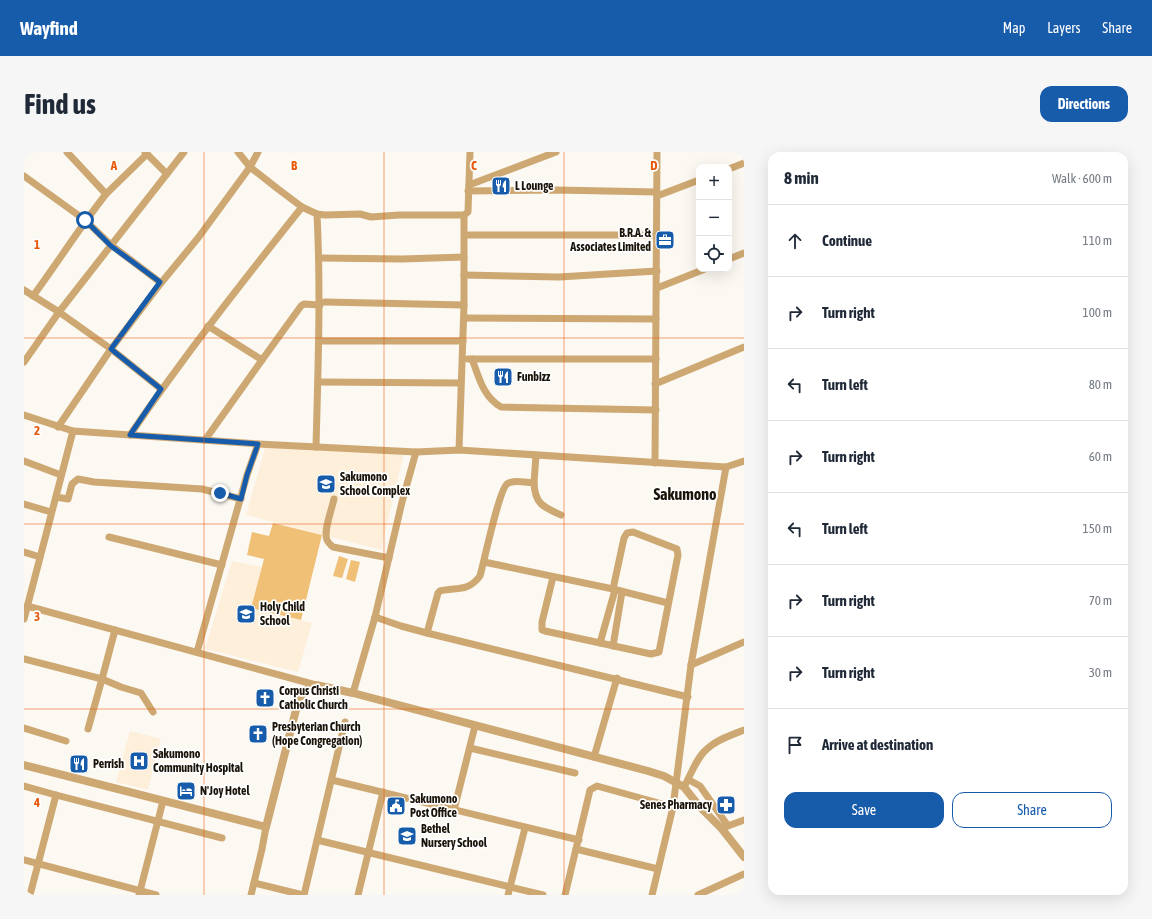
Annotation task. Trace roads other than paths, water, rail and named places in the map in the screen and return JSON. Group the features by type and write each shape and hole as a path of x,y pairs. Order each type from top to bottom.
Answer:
{"street":[{"path":"67,152 106,194"},
{"path":"24,362 59,312 184,152"},
{"path":"238,152 250,167 302,207 317,214 360,214 370,217 399,215 464,216"},
{"path":"58,427 111,349 160,282 198,238 250,167 258,152"},
{"path":"459,450 464,318 464,216 468,212 470,152"},
{"path":"469,188 556,152"},
{"path":"656,463 658,152"},
{"path":"33,296 60,260 85,220 106,194 146,153 167,174"},
{"path":"732,168 744,163"},
{"path":"24,176 85,220 111,246 160,282"},
{"path":"469,188 657,194 696,181"},
{"path":"130,435 161,389 208,326 302,207"},
{"path":"316,447 319,341 322,304 317,214"},
{"path":"465,235 657,235"},
{"path":"732,258 744,253"},
{"path":"319,258 402,259 464,257"},
{"path":"464,275 559,277 657,271"},
{"path":"656,288 697,272"},
{"path":"24,290 59,312 111,349 161,389"},
{"path":"205,440 301,306 304,304 464,306"},
{"path":"464,318 656,319"},
{"path":"208,326 262,360"},
{"path":"319,341 463,341"},
{"path":"656,384 744,347"},
{"path":"462,359 656,359"},
{"path":"472,359 484,390 495,403 501,407 656,410"},
{"path":"318,382 461,383"},
{"path":"24,415 73,431 258,444 416,452 459,450 726,467 744,461"},
{"path":"24,619 27,601 73,431"},
{"path":"197,652 247,475 258,444"},
{"path":"353,693 375,617 388,558 416,452"},
{"path":"536,455 534,484 535,494 539,502 545,508 561,515"},
{"path":"24,461 61,475"},
{"path":"652,895 673,807 691,665 726,467"},
{"path":"56,497 68,500 72,484 78,479 94,482 202,489 241,499"},
{"path":"427,633 438,593 444,590 461,589 467,587 480,576 497,508 505,486 513,481 534,484"},
{"path":"334,500 326,533 328,543 333,547 388,558"},
{"path":"24,504 52,512"},
{"path":"553,577 542,622 542,630 545,632 600,643 613,646 652,654 659,652 678,555 677,549 633,532 625,535 616,590 613,646"},
{"path":"109,537 222,566"},
{"path":"24,552 40,557"},
{"path":"484,562 616,590 668,603"},
{"path":"600,643 616,590"},
{"path":"27,601 114,630 316,685 353,693 648,771 675,782 700,786 744,857"},
{"path":"375,617 427,633 617,678 688,697"},
{"path":"88,729 114,630"},
{"path":"691,665 744,642"},
{"path":"24,659 102,678 141,694 153,712"},
{"path":"594,757 617,678"},
{"path":"251,895 266,827 299,698 306,690 316,685"},
{"path":"254,883 303,895 345,722"},
{"path":"454,810 475,726"},
{"path":"24,728 66,741"},
{"path":"686,783 699,758 706,749 715,743 744,730"},
{"path":"470,748 575,773"},
{"path":"24,765 266,827"},
{"path":"332,780 578,840"},
{"path":"686,783 699,806 725,827"},
{"path":"24,786 222,838"},
{"path":"565,895 588,794 593,787 597,786 673,807"},
{"path":"358,895 383,792"},
{"path":"30,895 56,795"},
{"path":"139,893 163,801"},
{"path":"725,827 744,820"},
{"path":"508,895 525,828"},
{"path":"317,840 543,895"},
{"path":"576,849 658,869"},
{"path":"24,860 139,893 156,895"},
{"path":"698,895 744,874"}],"place":[{"name":"L Lounge","path":"501,186"},
{"name":"B.R.A. & Associates Limited","path":"665,240"},
{"name":"Funbizz","path":"503,377"},
{"name":"Sakumono School Complex","path":"326,484"},
{"name":"Holy Child School","path":"246,614"},
{"name":"Corpus Christi Catholic Church","path":"265,698"},
{"name":"Presbyterian Church (Hope Congregation)","path":"258,734"},
{"name":"Sakumono Community Hospital","path":"139,761"},
{"name":"Perrish","path":"79,764"},
{"name":"N'Joy Hotel","path":"186,791"},
{"name":"Senes Pharmacy","path":"726,805"},
{"name":"Sakumono Post Office","path":"396,806"},
{"name":"Bethel Nursery School","path":"407,836"}],"district":[{"name":"Sakumono","path":"685,494"}]}
